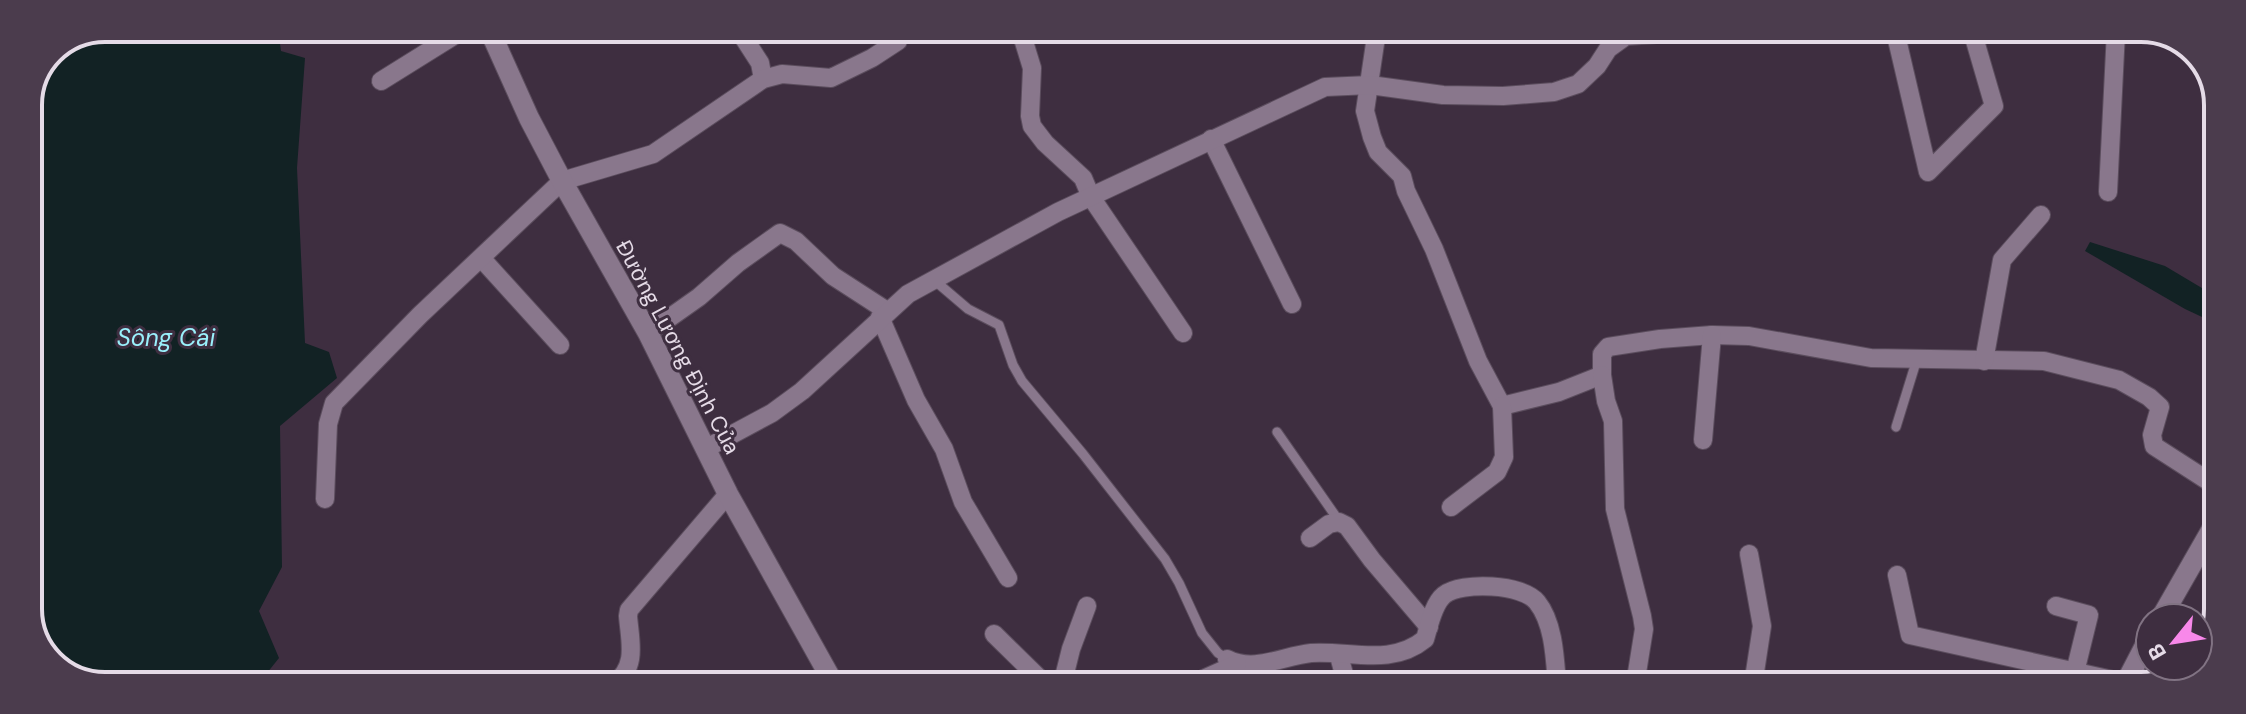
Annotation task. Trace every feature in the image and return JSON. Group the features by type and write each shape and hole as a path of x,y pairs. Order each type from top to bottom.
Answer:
{"street":[{"path":"381,81 444,42"},
{"name":"Đường Lương Định Của","path":"495,42 562,181 648,333 728,494 827,672"},
{"path":"746,42 760,63 763,79"},
{"path":"325,499 328,424 334,403 420,315 562,181 653,154 763,79 782,74 831,78 896,42"},
{"path":"1024,42 1032,68 1032,126 1045,143 1083,178 1091,197 1183,333"},
{"path":"1375,42 1365,111 1372,137 1378,152 1402,176 1478,361 1502,406 1502,465 1451,507"},
{"path":"705,449 772,413 802,391 908,294 1091,197 1325,87 1370,85 1443,95 1503,96 1554,92 1578,84 1618,42"},
{"path":"1898,42 1928,172 1994,106 1975,42"},
{"path":"2108,192 2115,42"},
{"path":"1211,139 1292,304"},
{"path":"1984,361 2002,260 2041,215"},
{"path":"648,333 780,233 787,234 833,276 883,314 916,400 944,449 963,502 1008,578"},
{"path":"482,259 560,345"},
{"path":"1637,672 1644,629 1615,509 1613,421 1602,375 1602,354 1613,345 1712,335 1749,336 1859,356 2044,361 2119,380 2149,397 2160,407 2152,435 2154,446 2204,478"},
{"path":"1703,440 1712,335"},
{"path":"1502,406 1559,392 1602,375"},
{"path":"625,672 632,660 629,610 728,494"},
{"path":"1310,538 1329,524 1339,522 1347,526 1429,627"},
{"path":"2170,602 2204,543"},
{"path":"1749,554 1762,626 1755,672"},
{"path":"1897,575 1910,635 2075,672 2089,615 2056,606"},
{"path":"1214,672 1232,662 1275,662 1299,654 1381,656 1398,653 1425,639 1440,599 1456,589 1472,586 1504,588 1537,601 1548,627 1556,672"},
{"path":"1065,672 1087,606"},
{"path":"994,634 1033,672"},
{"path":"1339,656 1343,672"}],"lane":[{"path":"934,280 968,309 999,325 1022,381 1165,559 1202,633 1218,653 1232,662"},
{"path":"1896,427 1917,359"},
{"path":"1277,432 1339,522"}],"water":[{"name":"Sông Cái","path":"280,42 281,51 305,58 297,168 305,343 329,352 337,378 280,426 282,567 259,611 279,658 268,672 89,670 60,654 44,625 43,93 60,60 93,43"},
{"path":"2090,242 2165,266 2204,289 2204,318 2185,309 2085,251"}]}
